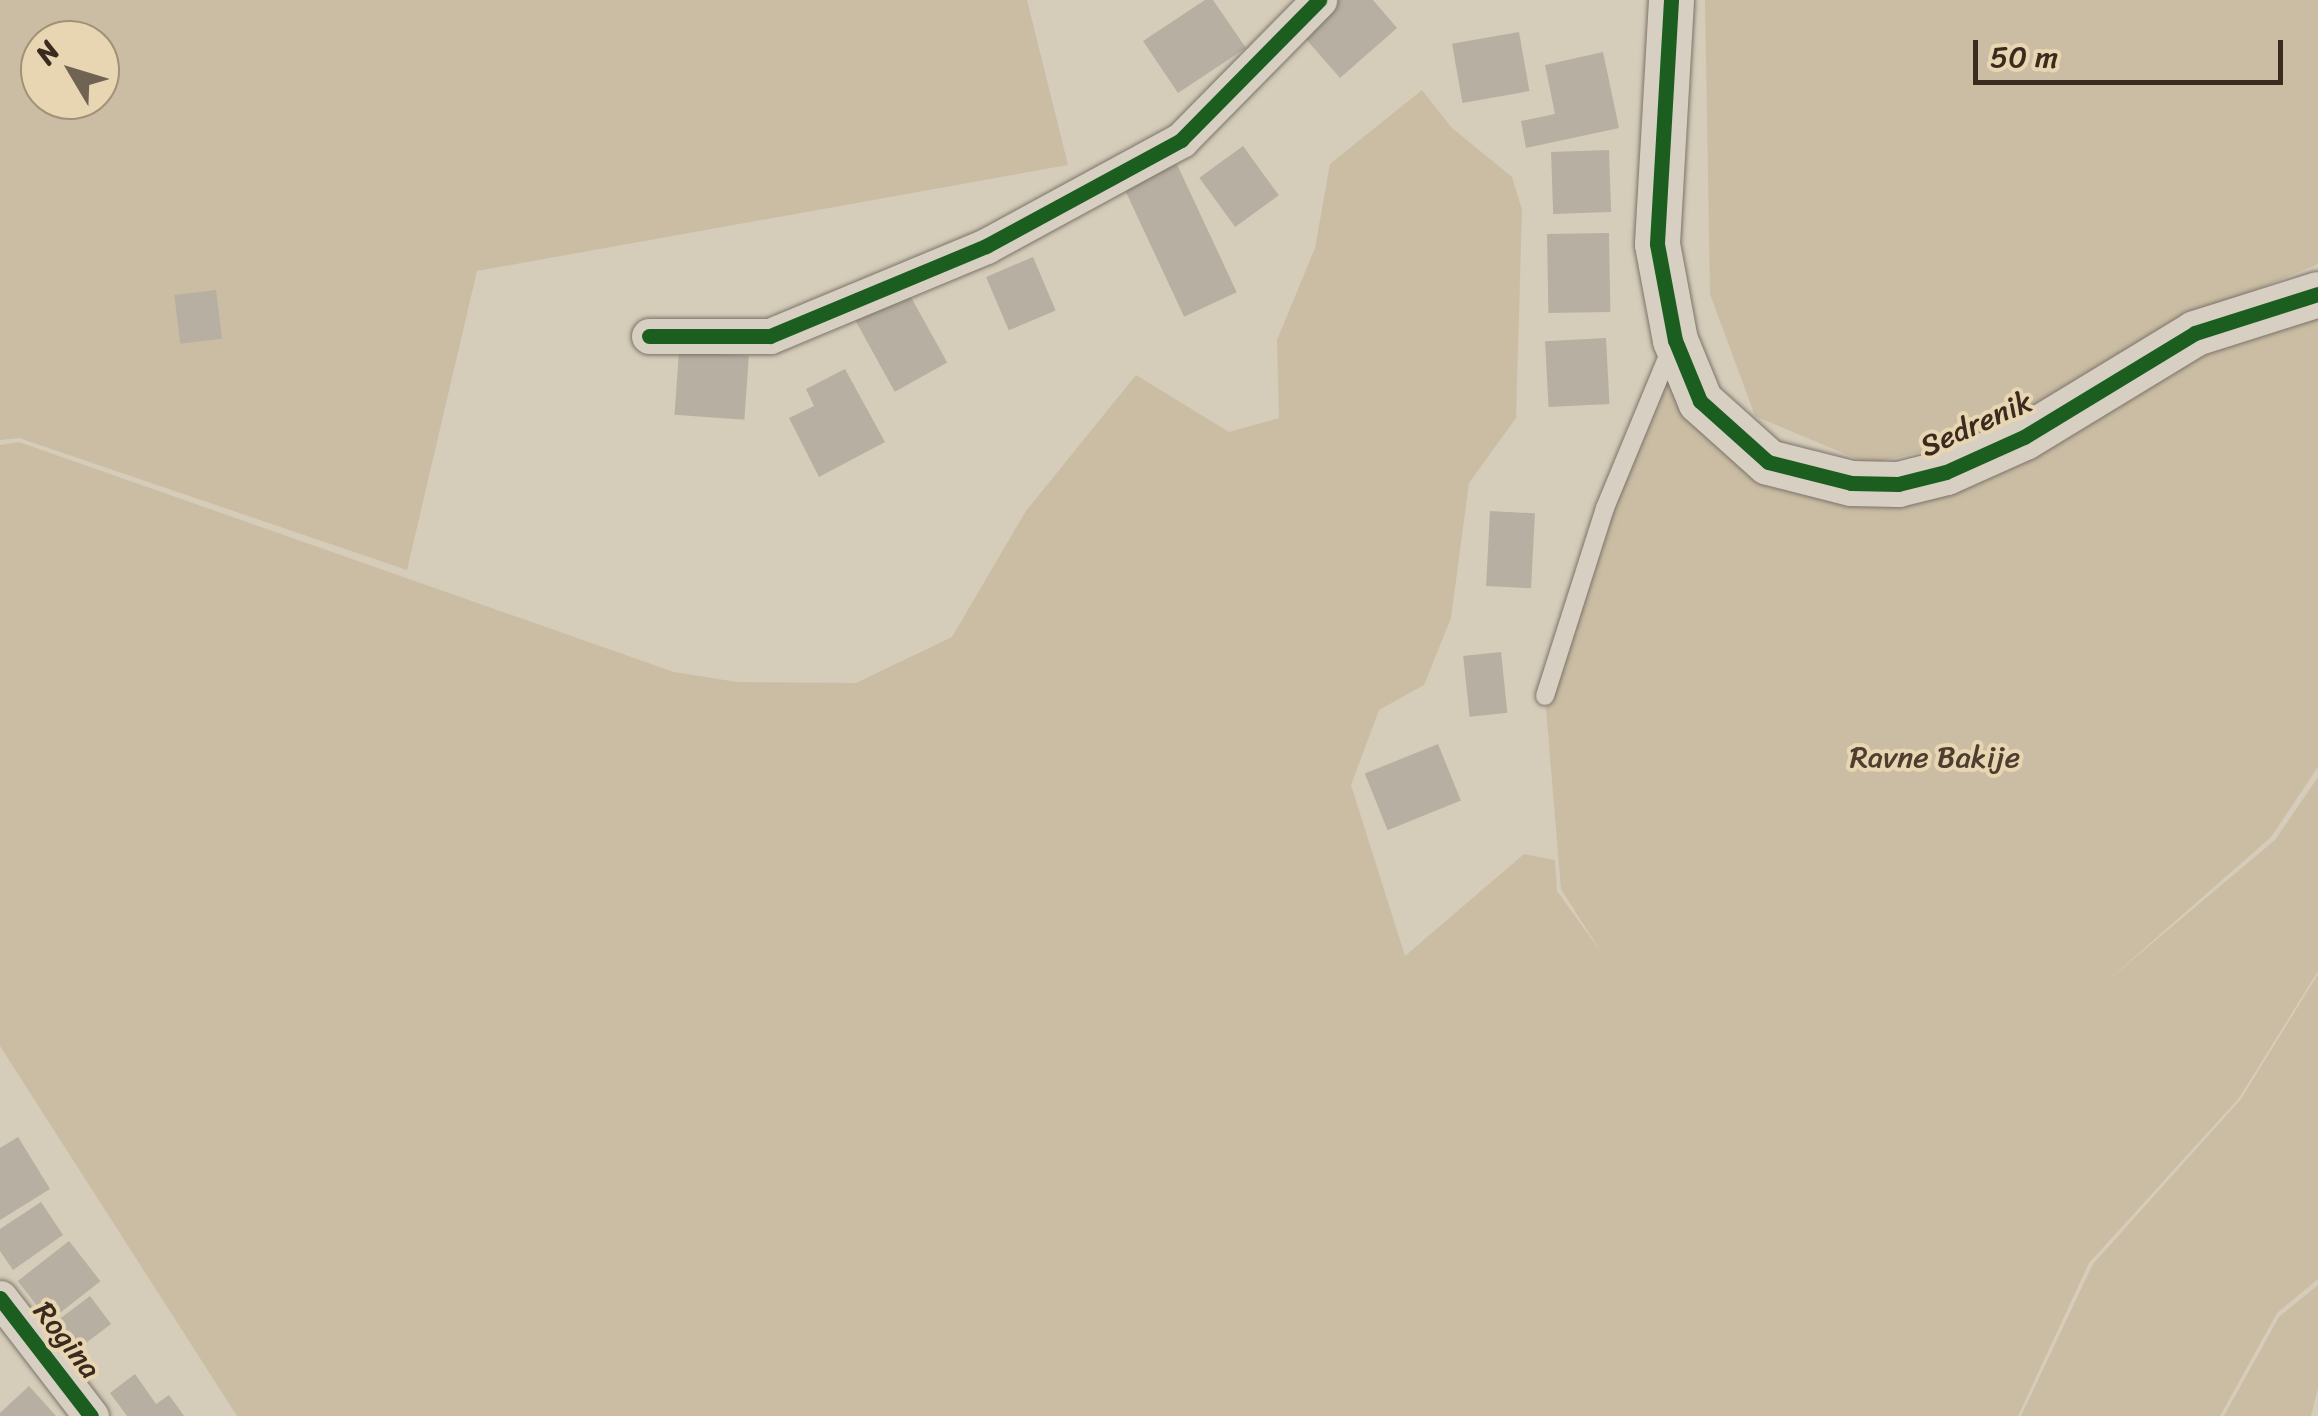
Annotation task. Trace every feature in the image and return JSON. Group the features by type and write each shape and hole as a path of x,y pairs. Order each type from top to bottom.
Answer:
{"street":[{"path":"649,336 770,336 986,246 1181,140 1319,0"},
{"name":"Sedrenik","path":"1671,0 1656,244 1675,340 1700,402 1768,462 1851,483 1898,484 1946,472 2024,437 2194,333 2318,294"},
{"name":"Rogina","path":"0,1298 92,1416"}],"lane":[{"path":"1545,696 1605,508 1675,340"}],"green space":[{"path":"0,0 1027,0 1068,165 477,271 407,570 19,438 0,440"},
{"path":"1705,0 2318,0 2318,264 2162,329 1976,439 1869,464 1755,416 1710,294"},
{"name":"Ravne Bakije","path":"1422,90 1452,128 1512,177 1522,210 1516,418 1469,483 1451,618 1424,685 1379,710 1351,785 1405,956 1524,854 1555,860 1557,891 1601,952 1561,889 1545,696 1675,340 1727,431 1898,484 2318,294 2318,767 2271,837 2106,982 2275,840 2318,777 2318,971 2239,1098 2089,1263 2018,1416 237,1416 0,1046 0,445 19,442 674,672 737,682 856,683 952,637 1026,511 1136,375 1229,432 1279,418 1277,340 1315,248 1330,164"},
{"path":"2318,974 2318,1279 2277,1313 2220,1416 2021,1416 2093,1264 2241,1099"},
{"path":"2318,1285 2318,1388 2311,1416 2224,1416 2279,1317"}],"building":[{"path":"1205,0 1213,0 1246,48 1178,93 1143,41"},
{"path":"1333,0 1373,0 1397,28 1340,78 1298,30"},
{"path":"1519,32 1529,91 1462,103 1452,44"},
{"path":"1603,52 1619,128 1526,148 1521,121 1555,114 1545,65"},
{"path":"1243,146 1279,195 1235,227 1199,178"},
{"path":"1609,150 1611,212 1553,214 1551,152"},
{"path":"1175,160 1237,292 1184,317 1122,185"},
{"path":"1609,233 1610,312 1548,313 1547,234"},
{"path":"1033,257 1056,310 1009,330 986,277"},
{"path":"216,290 222,339 180,344 174,295"},
{"path":"907,290 947,363 895,392 855,319"},
{"path":"1606,338 1609,404 1549,407 1545,341"},
{"path":"679,351 749,356 744,420 675,415"},
{"path":"845,369 885,442 819,477 789,418 814,406 806,389"},
{"path":"1490,511 1535,513 1531,588 1486,586"},
{"path":"1501,652 1507,713 1470,717 1463,656"},
{"path":"1438,744 1461,801 1388,830 1365,774"},
{"path":"18,1137 50,1189 0,1220 0,1148"},
{"path":"41,1202 63,1235 13,1270 0,1251 0,1229"},
{"path":"69,1241 100,1281 49,1321 18,1281"},
{"path":"90,1296 111,1324 70,1355 49,1327"},
{"path":"135,1374 156,1404 169,1395 184,1416 127,1416 110,1393"},
{"path":"29,1386 56,1416 0,1416 0,1413"}],"cycle path":[{"path":"649,336 770,336 986,246 1181,140 1319,0"},
{"path":"1671,0 1657,244 1675,340 1700,401 1768,462 1851,483 1898,484 1946,472 2024,437 2195,333 2318,294"},
{"path":"0,1298 91,1416"}]}
